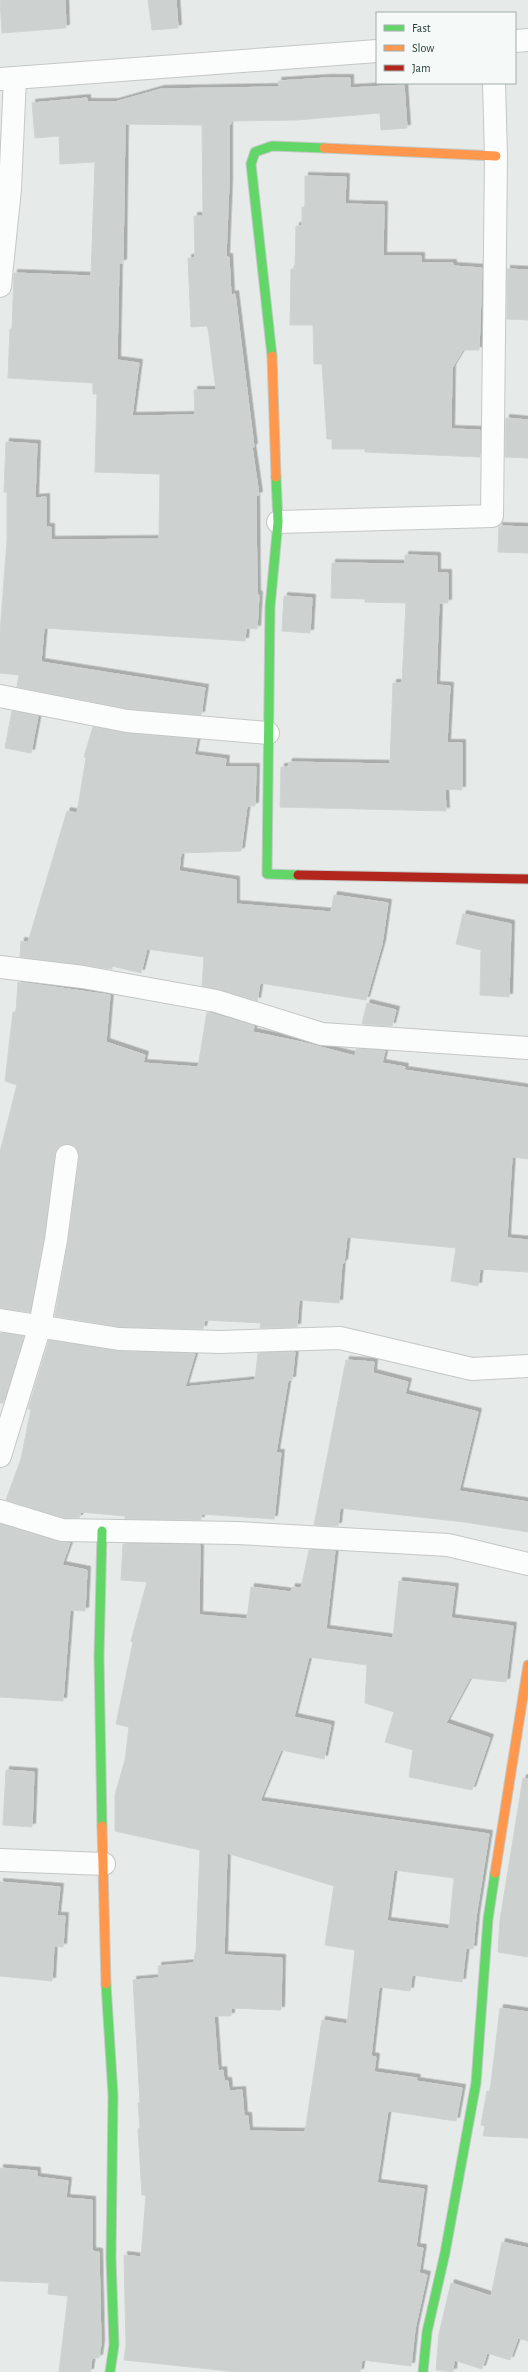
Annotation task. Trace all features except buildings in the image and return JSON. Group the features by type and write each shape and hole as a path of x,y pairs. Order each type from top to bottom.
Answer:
{"street":[{"path":"516,41 528,40"},
{"path":"0,286 10,189 8,79 376,51"},
{"path":"278,522 492,516 496,156 494,84"},
{"path":"496,156 272,146 255,152 252,164 272,347 278,522 270,607 266,874 528,880"},
{"path":"0,696 126,721 268,733"},
{"path":"0,967 83,978 216,1001 322,1034 528,1048"},
{"path":"0,1456 40,1326 56,1240 67,1156"},
{"path":"0,1320 119,1339 220,1342 340,1338 472,1369 528,1366"},
{"path":"0,1511 62,1530 237,1533 448,1545 528,1564"},
{"path":"102,1531 99,1657 105,1960 113,2095 110,2258 114,2345 110,2372"},
{"path":"423,2372 427,2332 445,2253 476,2083 488,1919 528,1665"},
{"path":"0,1860 104,1864"}],"traffic: fast":[{"path":"272,356 251,164 255,152 272,146 324,148"},
{"path":"276,477 278,522 270,607 267,874 298,875"},
{"path":"102,1531 99,1657 102,1826"},
{"path":"423,2372 427,2332 445,2253 476,2083 488,1919 495,1873"},
{"path":"106,1984 113,2095 111,2258 114,2345 110,2372"}],"traffic: slow":[{"path":"324,148 496,156"},
{"path":"272,356 276,477"},
{"path":"495,1873 528,1665"},
{"path":"102,1826 106,1984"}],"traffic: jam":[{"path":"298,875 528,879"}]}
